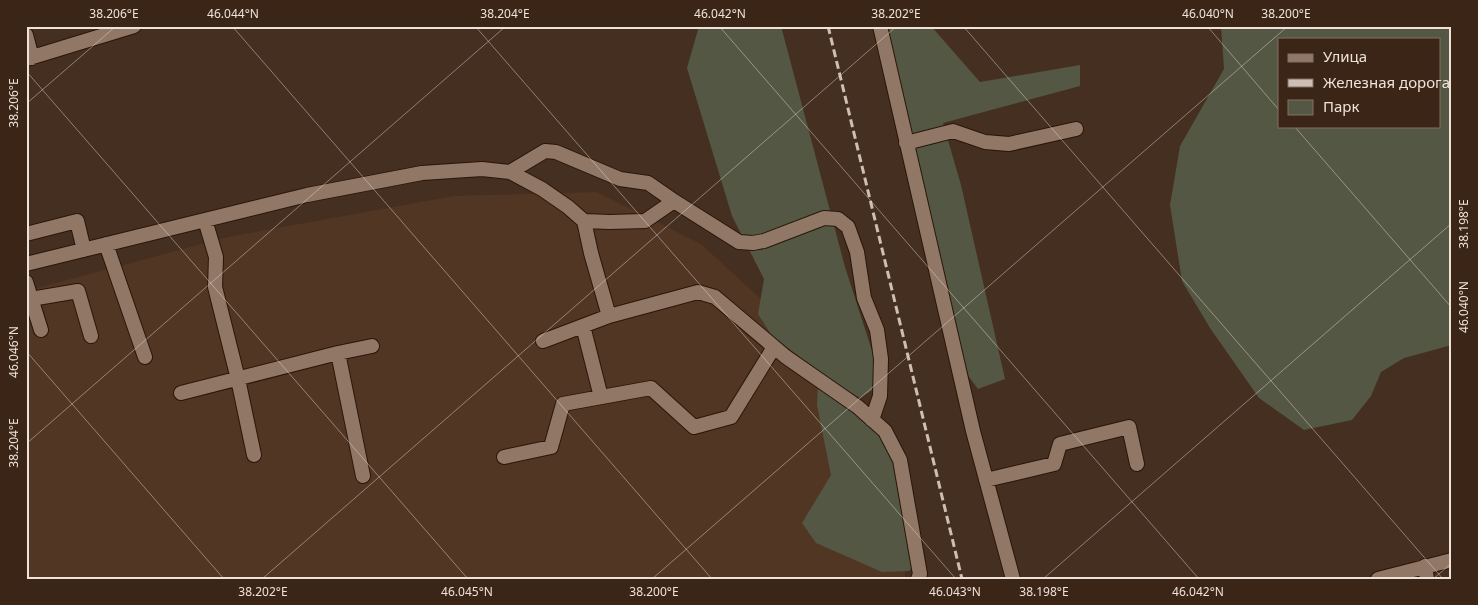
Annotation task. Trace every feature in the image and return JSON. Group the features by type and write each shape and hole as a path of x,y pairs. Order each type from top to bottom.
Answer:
{"street":[{"path":"26,35 29,58 134,26"},
{"path":"880,26 957,367 1013,579"},
{"path":"906,143 953,131 985,142 1010,144 1076,129"},
{"path":"510,172 545,151 556,152 620,179 648,183 738,242 753,243 764,241 824,218 838,220 848,227 857,252 864,298 877,330 881,359 880,396 872,420"},
{"path":"26,264 307,196 422,173 482,169 510,172 542,189 584,221 591,253 610,316"},
{"path":"584,221 645,221 674,201"},
{"path":"204,220 216,256 215,287 238,379 254,455"},
{"path":"26,234 77,221 84,250"},
{"path":"106,244 145,357"},
{"path":"26,282 41,330"},
{"path":"31,299 78,292 91,336"},
{"path":"543,341 610,316 698,292 715,297 786,358 858,407 885,431 900,460 920,574 918,579"},
{"path":"583,326 601,397"},
{"path":"181,393 372,346"},
{"path":"504,457 551,447 563,404 652,388 694,427 731,417 774,347"},
{"path":"338,353 363,476"},
{"path":"986,480 1054,464 1060,444 1129,427 1138,464"},
{"path":"1378,579 1426,572 1452,560"}],"shaded area":[{"path":"597,192 701,244 817,351 872,418 905,528 905,579 26,579 26,291 228,237 454,196"}],"green space":[{"path":"699,26 781,26 845,267 875,360 877,387 860,398 840,387 772,336 758,314 764,279 732,216 687,68"},
{"path":"883,26 931,26 980,82 1080,65 1080,86 943,123 961,185 1005,379 978,389 955,358"},
{"path":"1221,26 1452,26 1452,345 1404,358 1381,372 1371,396 1352,420 1304,430 1259,398 1210,328 1182,281 1170,205 1180,146 1224,69"},
{"path":"818,386 891,441 921,556 909,571 882,572 816,543 802,523 831,475 817,405"}],"railway":[{"path":"828,26 962,579"}]}
